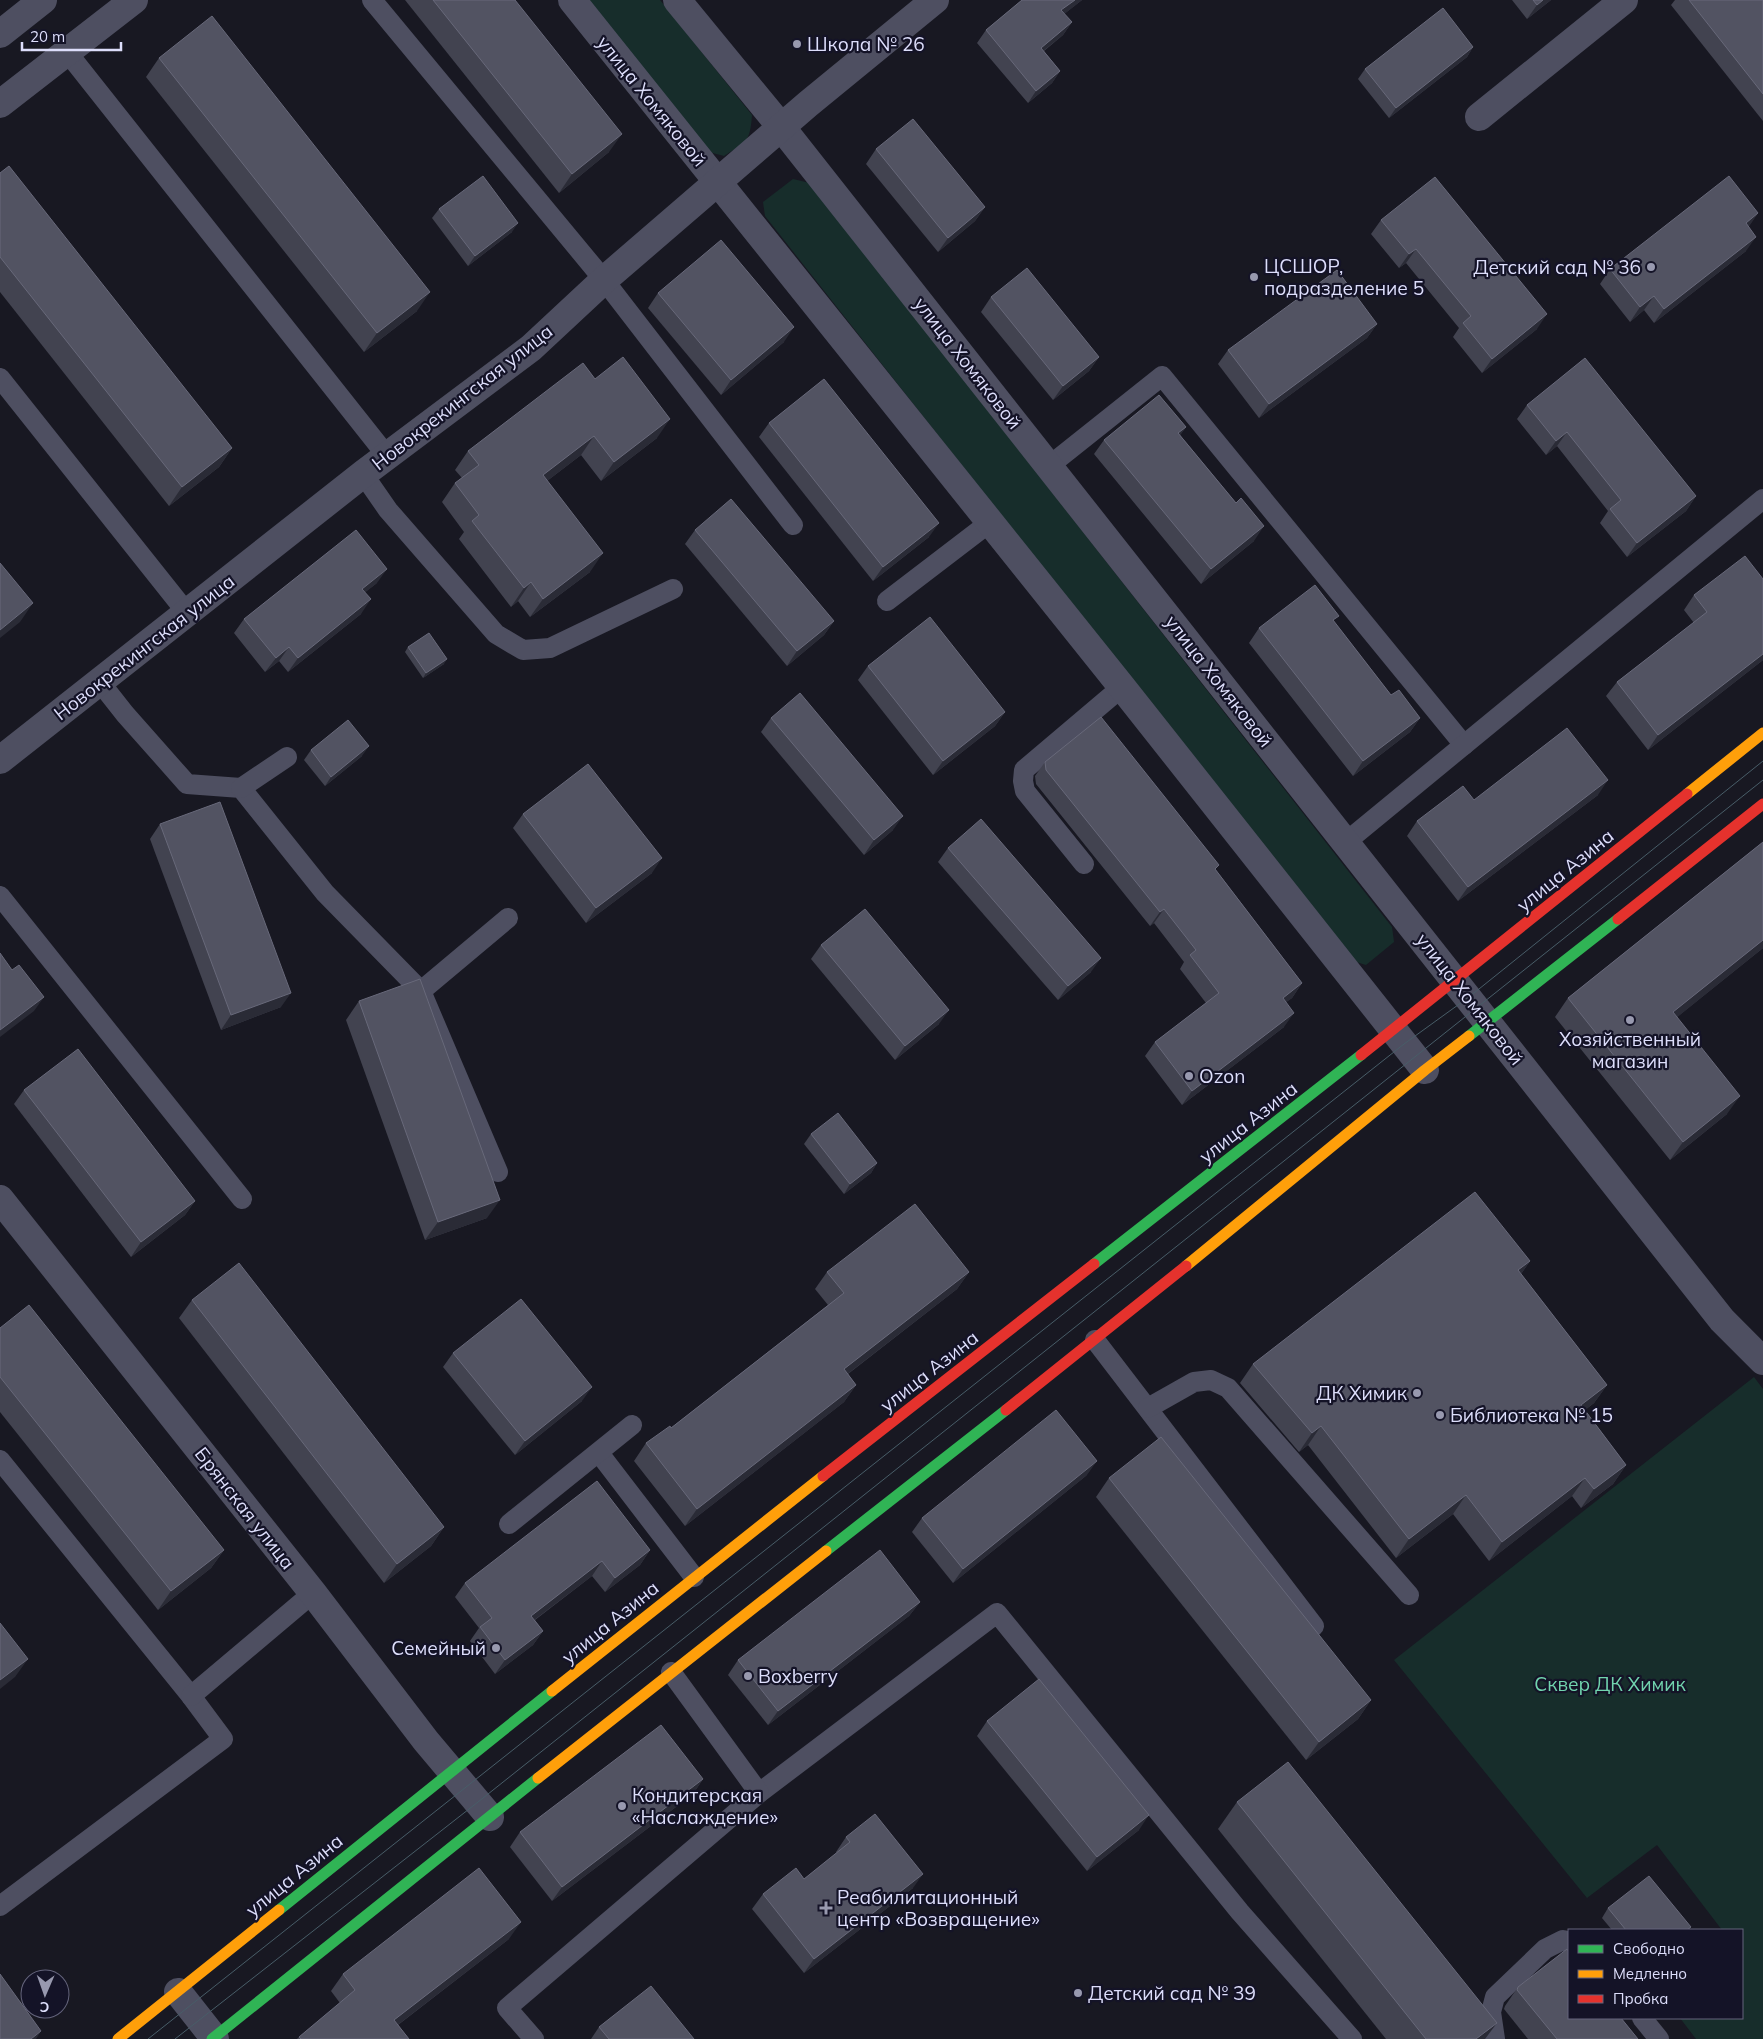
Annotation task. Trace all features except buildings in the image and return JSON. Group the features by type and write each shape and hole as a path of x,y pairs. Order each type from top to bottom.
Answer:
{"main road":[{"name":"улица Азина","path":"118,2039 694,1578 1393,1030 1763,733"},
{"path":"214,2038 671,1672 1095,1340 1425,1070 1763,804"}],"street":[{"path":"0,34 43,0"},
{"path":"0,104 134,0"},
{"name":"улица Хомяковой","path":"572,0 1122,687 1425,1070"},
{"name":"улица Хомяковой","path":"677,0 782,128 1722,1320 1763,1361"},
{"name":"Новокрекингская улица","path":"0,760 363,474 531,348 604,280 808,104 935,0"},
{"path":"1479,117 1624,0"},
{"name":"Брянская улица","path":"0,1199 312,1593 426,1741 490,1817"},
{"path":"178,1992 214,2038"}],"lane":[{"path":"372,0 604,280 793,525"},
{"path":"67,52 387,456"},
{"path":"1049,466 1162,376 1464,746"},
{"path":"0,378 187,613"},
{"path":"363,474 388,510 496,634 523,650 550,648 672,589"},
{"path":"1346,842 1763,499"},
{"path":"887,601 989,523"},
{"path":"100,681 125,714 187,784 241,788 287,757"},
{"path":"1084,864 1025,791 1023,781 1024,770 1122,687"},
{"path":"241,788 325,893 421,991 498,1172"},
{"path":"0,896 242,1199"},
{"path":"421,991 508,918"},
{"path":"1095,1340 1314,1626"},
{"path":"1148,1408 1194,1382 1211,1380 1228,1388 1409,1595"},
{"path":"509,1524 632,1425"},
{"path":"598,1453 694,1578"},
{"path":"0,1460 192,1696 223,1739 0,1906"},
{"path":"192,1696 312,1593"},
{"path":"534,2039 507,2008 759,1793 997,1613 1240,1912 1352,2039"},
{"path":"671,1672 759,1793"},
{"path":"1495,2039 1491,2012 1495,1997 1545,1949 1563,1940 1568,1942"},
{"path":"1643,2019 1659,2039"}],"green space":[{"path":"586,0 660,0 752,115 750,131 746,141 724,156 705,151"},
{"path":"793,179 810,183 1392,927 1394,942 1366,965 1353,961 765,216 763,202"},
{"name":"Сквер ДК Химик","path":"1754,1377 1763,1389 1763,2039 1696,2039 1681,2019 1743,2019 1743,1929 1721,1929 1657,1845 1587,1898 1394,1660"}],"tram line":[{"path":"148,2039 1404,1044 1469,997 1763,761"},
{"path":"175,2039 478,1802 1763,780"}],"traffic: fast":[{"path":"1469,1036 1618,919"},
{"path":"1094,1264 1361,1055"},
{"path":"826,1551 1006,1410"},
{"path":"279,1910 552,1691"},
{"path":"212,2039 538,1778"}],"traffic: slow":[{"path":"1687,794 1763,733"},
{"path":"1186,1266 1469,1036"},
{"path":"552,1691 823,1476"},
{"path":"538,1778 826,1551"},
{"path":"118,2039 279,1910"}],"traffic: jam":[{"path":"1361,1055 1687,794"},
{"path":"1618,919 1763,804"},
{"path":"823,1476 1094,1264"},
{"path":"1006,1410 1186,1266"}],"place":[{"name":"Школа № 26","path":"797,44"},
{"name":"Детский сад № 36","path":"1651,267"},
{"name":"ЦСШОР, подразделение 5","path":"1254,277"},
{"name":"Хозяйственный магазин","path":"1630,1020"},
{"name":"Ozon","path":"1189,1076"},
{"name":"ДК Химик","path":"1417,1393"},
{"name":"Библиотека № 15","path":"1440,1415"},
{"name":"Семейный","path":"496,1648"},
{"name":"Boxberry","path":"748,1676"},
{"name":"Кондитерская «Наслаждение»","path":"622,1806"},
{"name":"Реабилитационный центр «Возвращение»","path":"826,1908"},
{"name":"Детский сад № 39","path":"1078,1993"}]}
